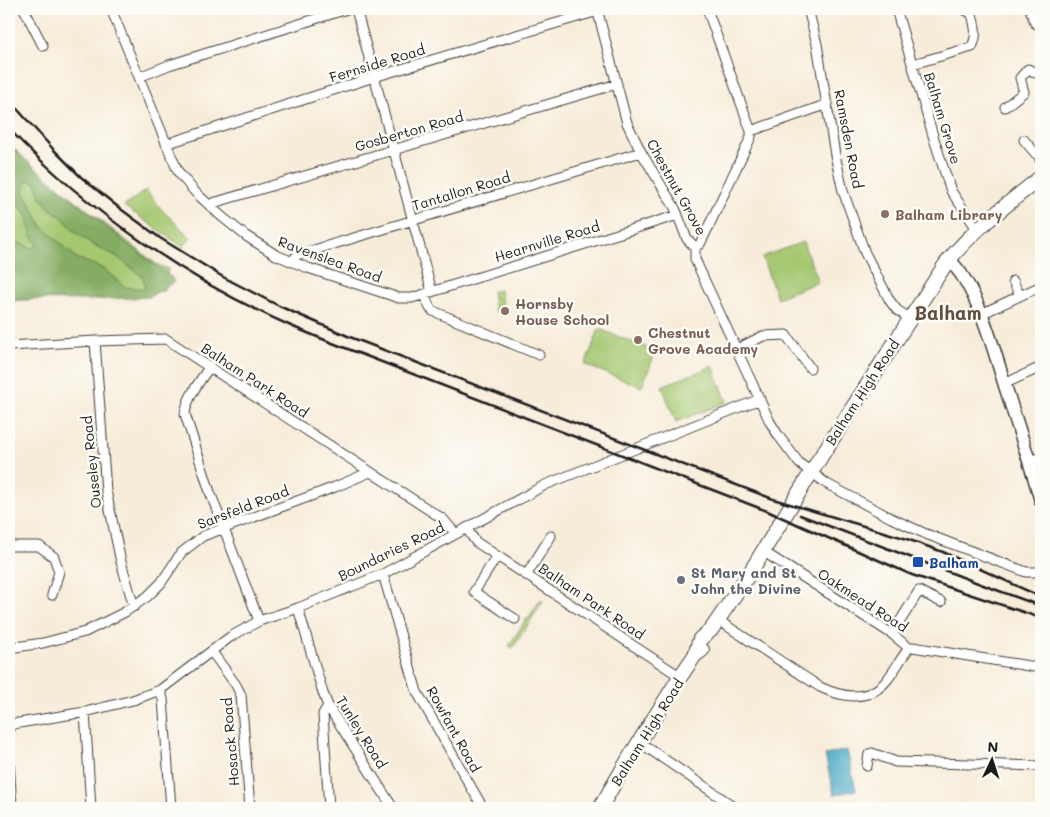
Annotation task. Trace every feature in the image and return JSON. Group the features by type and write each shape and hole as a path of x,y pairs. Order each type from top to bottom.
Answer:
{"highway":[{"name":"Balham High Road","path":"600,808 638,742 695,655 700,638 714,625 764,552 811,472 909,318 949,260 964,241 977,229 1041,177"}],"main road":[{"path":"949,260 963,277 981,314 1004,384 1035,459 1041,500"}],"street":[{"path":"24,9 43,46"},
{"name":"Ravenslea Road","path":"111,9 179,173 210,206 246,236 276,255 292,262 399,298 412,298 428,294"},
{"path":"139,77 169,65 347,9"},
{"path":"356,9 412,220 430,308 433,311 539,355"},
{"path":"695,247 700,244 706,234 751,131 707,9"},
{"name":"Ramsden Road","path":"808,9 817,44 835,155 844,191 860,238 890,301 897,310 909,318"},
{"name":"Balham Grove","path":"896,9 951,191 977,229"},
{"path":"912,64 972,47 977,31 972,14 964,9"},
{"path":"1030,9 1035,23 1041,26"},
{"name":"Fernside Road","path":"166,144 374,77 597,10"},
{"name":"Chestnut Grove","path":"597,10 627,123 641,152 678,215 688,239 695,247 695,259 698,266 778,436 797,460 811,472 832,486 912,528 1026,572 1041,572"},
{"path":"1005,107 1024,92 1020,78 1028,69 1041,75"},
{"name":"Gosberton Road","path":"210,206 616,84"},
{"path":"751,131 828,104"},
{"path":"1024,140 1039,158"},
{"name":"Tantallon Road","path":"292,262 297,255 641,152"},
{"name":"Hearnville Road","path":"428,294 678,215"},
{"path":"1013,281 1020,296"},
{"path":"981,314 1041,286"},
{"path":"736,349 763,336 786,335 810,368"},
{"name":"Balham Park Road","path":"9,346 166,339 443,519 456,534"},
{"name":"Ouseley Road","path":"95,341 106,491 121,562 135,606"},
{"path":"210,366 190,397 185,414 259,621"},
{"path":"1004,384 1041,367"},
{"name":"Boundaries Road","path":"9,728 13,724 85,712 133,700 160,690 230,637 259,621 298,608 382,574 545,486 760,399"},
{"name":"Sarsfeld Road","path":"9,648 43,643 85,632 135,606 161,583 182,553 203,536 370,472"},
{"name":"Balham Park Road","path":"466,528 474,540 497,556 681,677"},
{"path":"527,574 551,536"},
{"path":"9,546 39,546 54,557 59,572 52,595"},
{"name":"Oakmead Road","path":"764,552 892,634 909,648 913,647 1041,668"},
{"path":"497,556 474,592 515,619"},
{"name":"Rowfant Road","path":"382,574 416,692 483,808"},
{"path":"892,634 919,591 941,602"},
{"name":"Tunley Road","path":"298,608 328,706 393,808"},
{"path":"714,625 820,687 833,693 848,696 860,697 874,692 887,680 909,648"},
{"name":"Hosack Road","path":"212,652 241,695 250,808"},
{"path":"160,690 163,699 171,808"},
{"path":"328,706 323,711 323,720 329,808"},
{"path":"85,712 92,808"},
{"path":"638,742 736,808"},
{"path":"867,766 869,754 872,753 896,762 1041,766"},
{"path":"9,760 12,808"}],"green space":[{"path":"9,143 32,166 156,264 168,269 165,291 9,301"},
{"path":"9,146 115,234 172,278 174,282 149,297 86,300 9,299 9,274 13,270 9,265 9,239 31,248 38,246 32,236 25,213 9,191","holes":["27,180 36,182 39,195 49,208 64,219 75,232 95,246 116,256 143,277 145,289 125,287 104,269 77,258 42,226 24,191"]},
{"path":"146,190 163,211 191,238 183,247 124,206"},
{"path":"803,242 818,282 777,298 762,257"},
{"path":"500,290 503,310 495,311 492,291"},
{"path":"599,329 656,351 642,387 585,365"},
{"path":"713,366 727,402 676,422 662,386"},
{"path":"541,599 543,601 513,648 509,646 526,619"}],"water":[{"path":"847,750 856,790 834,795 825,755"}],"railway":[{"path":"9,100 81,177 118,207 160,238 223,277 279,306 350,337 773,499 904,538 943,552 1041,597"},
{"path":"9,129 71,188 105,215 177,265 214,288 253,308 334,344 767,511 912,575 1041,618"},
{"path":"800,515 1041,606"}],"place":[{"name":"Balham Library","path":"885,214"},
{"name":"Hornsby House School","path":"505,311"},
{"name":"Chestnut Grove Academy","path":"638,340"},
{"name":"Balham","path":"918,562"},
{"name":"St Mary and St John the Divine","path":"681,580"}],"district":[{"name":"Balham","path":"948,312"}]}
